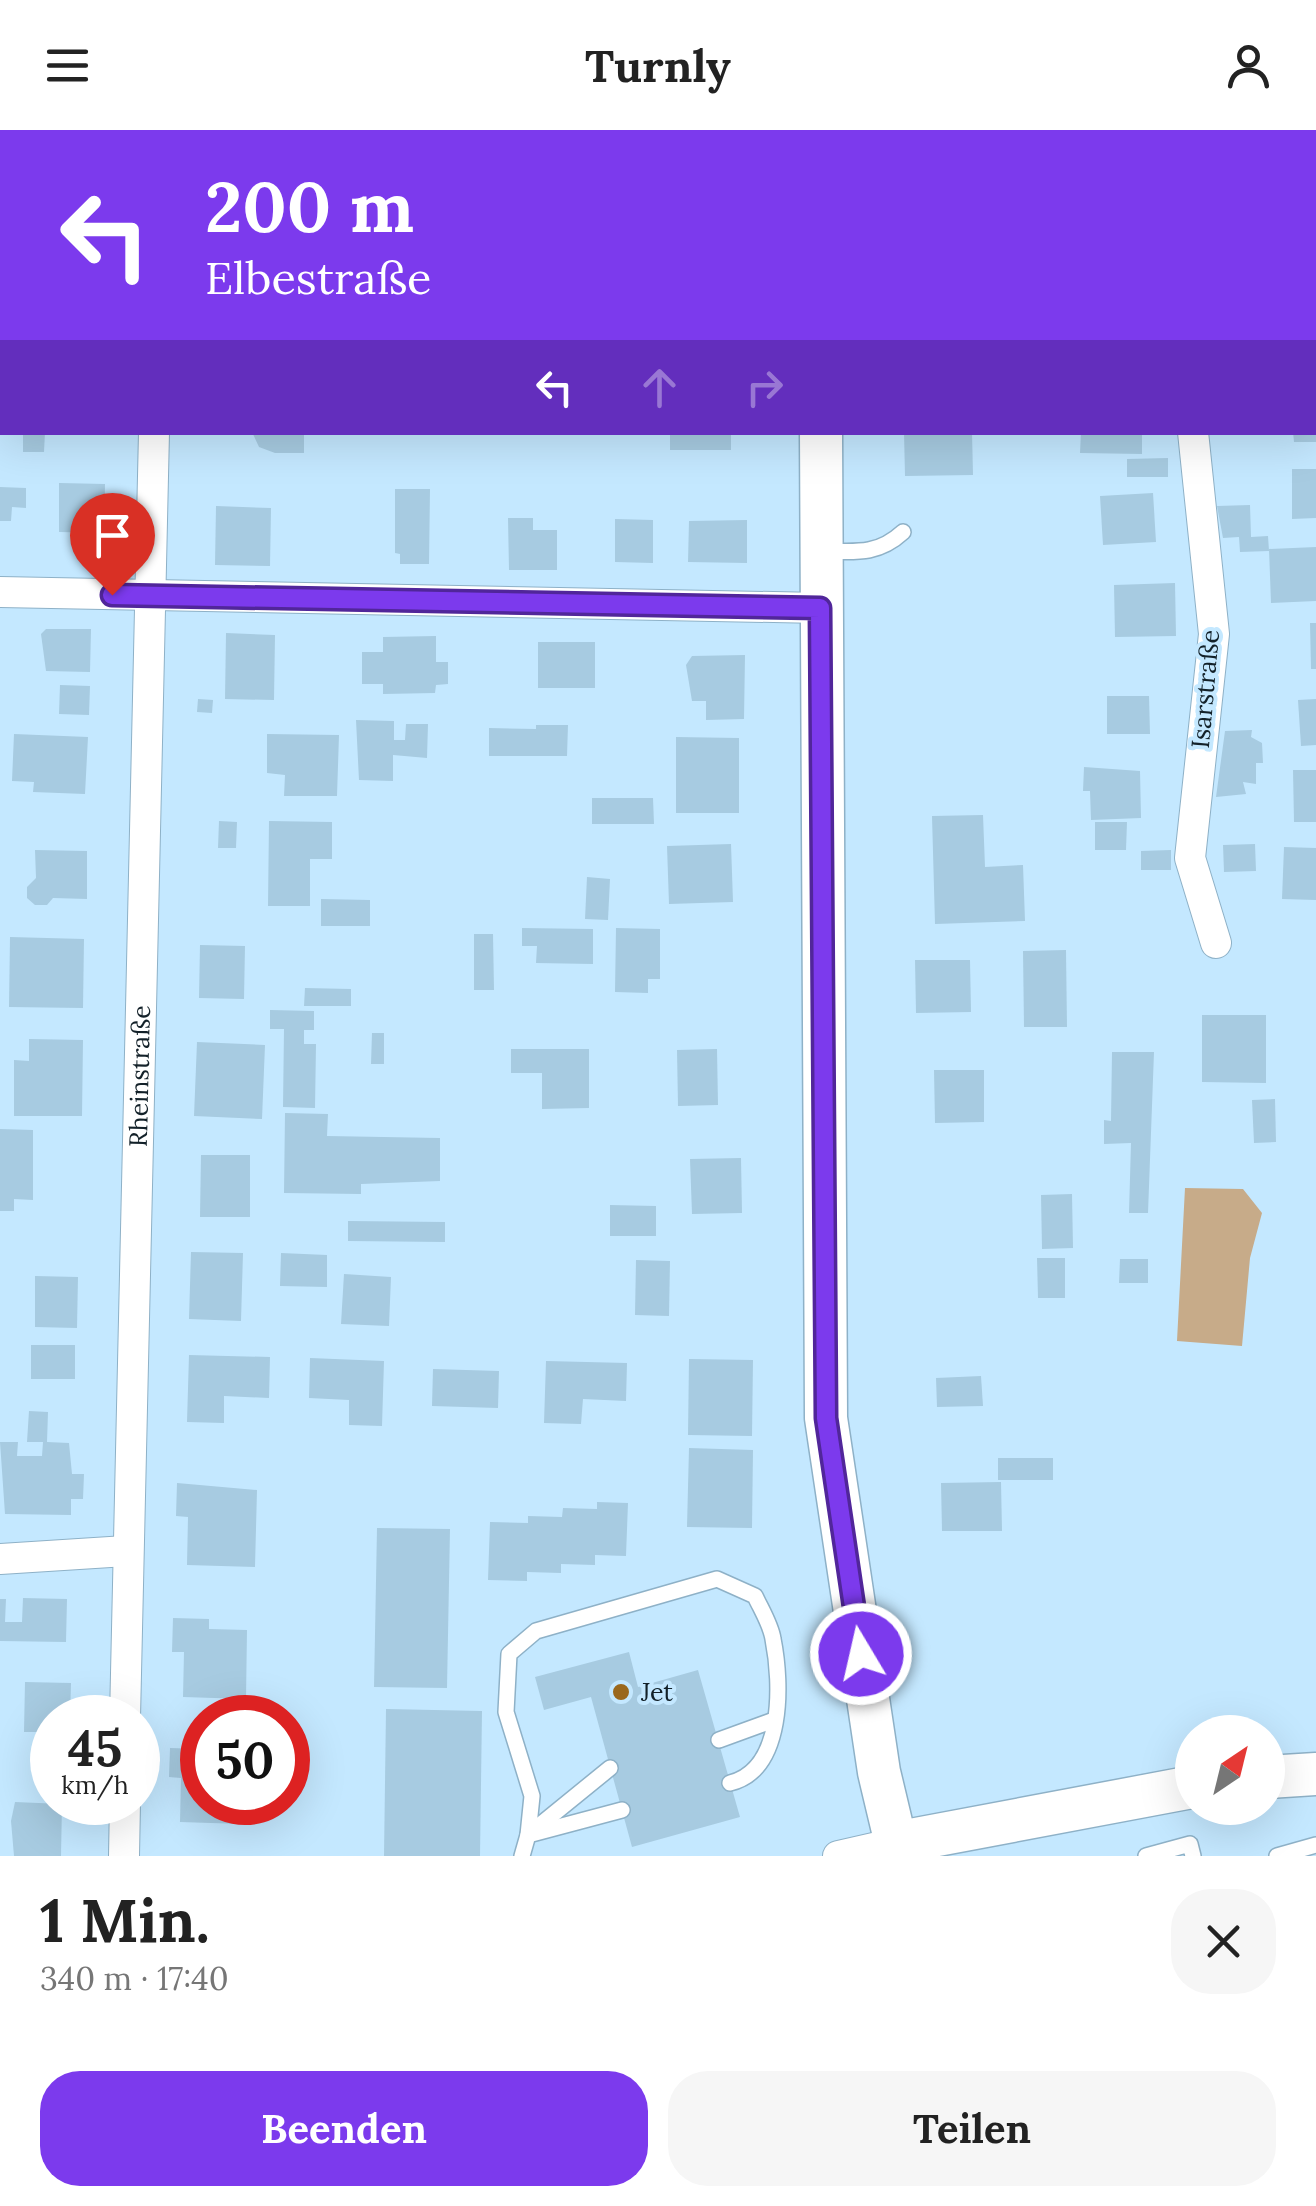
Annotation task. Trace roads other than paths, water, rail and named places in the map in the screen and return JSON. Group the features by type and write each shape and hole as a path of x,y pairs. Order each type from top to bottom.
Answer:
{"main road":[{"path":"820,435 826,1418 879,1772 897,1849 1175,1791"},
{"path":"1285,1776 1316,1774"}],"street":[{"name":"Rheinstraße","path":"125,1695 154,435"},
{"name":"Isarstraße","path":"1193,435 1214,634 1190,858 1216,943"},
{"path":"0,592 820,608"},
{"path":"0,1559 126,1551"},
{"path":"124,1825 124,1856"},
{"path":"838,1856 897,1849"}],"lane":[{"path":"820,551 871,552 886,547 903,532"},
{"path":"522,1856 532,1796 506,1712 508,1654 536,1631 717,1579 756,1596 773,1638 774,1720 769,1750 748,1779 730,1783"},
{"path":"719,1740 774,1720"},
{"path":"528,1835 610,1768"},
{"path":"528,1835 622,1810"},
{"path":"1146,1856 1190,1844 1192,1856"},
{"path":"1277,1856 1316,1845"}],"place":[{"name":"Jet","path":"621,1692"}]}
